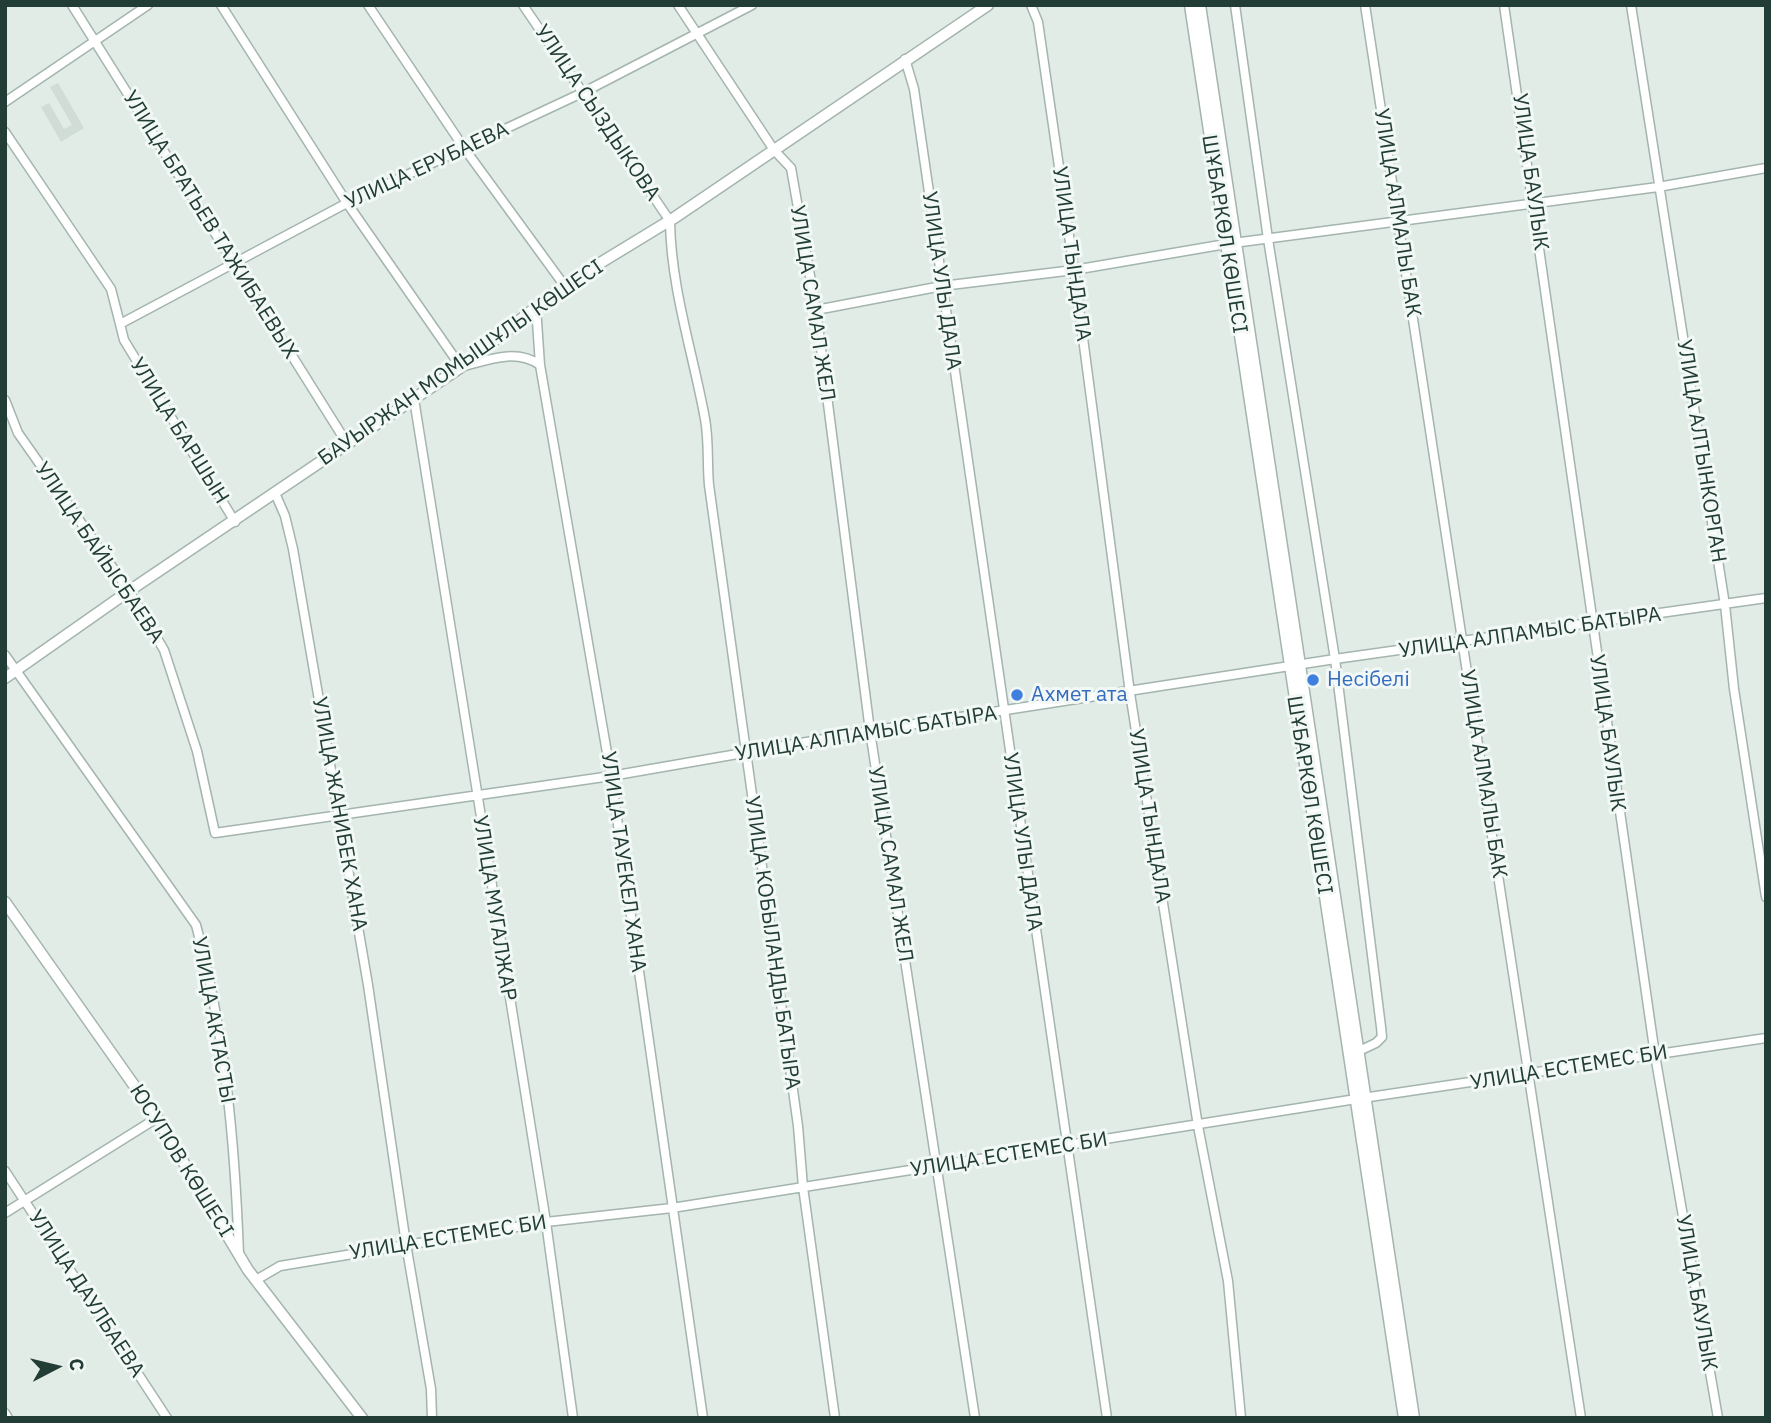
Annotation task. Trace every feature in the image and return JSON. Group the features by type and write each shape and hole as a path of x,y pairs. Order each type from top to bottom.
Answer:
{"street":[{"name":"УЛИЦА БРАТЬЕВ ТАЖИБАЕВЫХ","path":"72,5 348,445"},
{"path":"5,102 148,5"},
{"path":"221,5 347,203 461,368 512,355 529,357 540,365"},
{"path":"368,5 464,148 564,285"},
{"name":"УЛИЦА СЫЗДЫКОВА","path":"523,5 670,221"},
{"name":"УЛИЦА САМАЛ ЖЕЛ","path":"678,5 774,150 791,167 816,310 870,731 975,1418"},
{"name":"УЛИЦА ЕРУБАЕВА","path":"120,324 347,203 584,92 752,5"},
{"name":"БАУЫРЖАН МОМЫШҰЛЫ КӨШЕСІ","path":"5,678 129,591 461,368 564,285 670,221 905,59 989,5"},
{"name":"УЛИЦА ТЫНДАЛА","path":"1031,5 1038,22 1074,270 1129,693 1198,1126 1228,1281 1241,1418"},
{"name":"ШҰБАРКӨЛ КӨШЕСІ","path":"1190,5 1301,665 1359,1051 1361,1098 1405,1418"},
{"name":"ШҰБАРКӨЛ КӨШЕСІ","path":"1200,5 1289,667 1414,1418"},
{"name":"ШҰБАРКӨЛ КӨШЕСІ","path":"1235,5 1268,239 1335,659 1382,1037 1376,1044 1359,1051"},
{"name":"УЛИЦА АЛМАЛЫ БАК","path":"1365,5 1581,1418"},
{"name":"УЛИЦА БАУЛЫК","path":"1504,5 1535,204 1591,625 1655,1055 1718,1418"},
{"name":"УЛИЦА АЛТЫНКОРГАН","path":"1631,5 1725,605 1734,689 1766,897"},
{"name":"УЛИЦА УЛЫ ДАЛА","path":"905,59 914,89 1107,1418"},
{"path":"5,132 111,289 120,324"},
{"path":"816,310 942,286 1074,270 1231,244 1658,187 1766,169"},
{"name":"УЛИЦА КОБЫЛАНДЫ БАТЫРА","path":"670,221 670,253 688,352 705,421 709,485 744,753 798,1126 803,1187 835,1418"},
{"name":"УЛИЦА ТАУЕКЕЛ ХАНА","path":"536,307 540,365 611,776 703,1418"},
{"name":"УЛИЦА БАРШЫН","path":"120,324 124,340 235,522"},
{"name":"УЛИЦА МУГАЛЖАР","path":"414,399 545,1222 573,1418"},
{"name":"УЛИЦА БАЙЫСБАЕВА","path":"5,400 18,433 129,591 164,650 197,751 215,833"},
{"name":"УЛИЦА ЖАНИБЕК ХАНА","path":"275,493 285,516 293,549 340,814 431,1389 432,1418"},
{"name":"УЛИЦА АЛПАМЫС БАТЫРА","path":"215,833 476,797 870,731 1335,659 1464,643 1766,598"},
{"name":"УЛИЦА АКТАСТЫ","path":"5,655 196,925 209,972 235,1149 239,1255"},
{"name":"ЮСУПОВ КӨШЕСІ","path":"5,902 158,1118 256,1280 362,1418"},
{"name":"УЛИЦА ЕСТЕМЕС БИ","path":"256,1280 280,1266 406,1244 545,1222 671,1208 1361,1098 1766,1038"},
{"path":"5,1213 158,1118"},
{"name":"УЛИЦА ДАУЛБАЕВА","path":"5,1171 166,1418"},
{"path":"5,1413 8,1418"}],"shaded area":[{"path":"58,83 84,128 61,142 41,107 49,103 64,129 72,125 50,87"}],"place":[{"name":"Несібелі","path":"1313,680"},
{"name":"Ахмет ата","path":"1017,695"}]}
